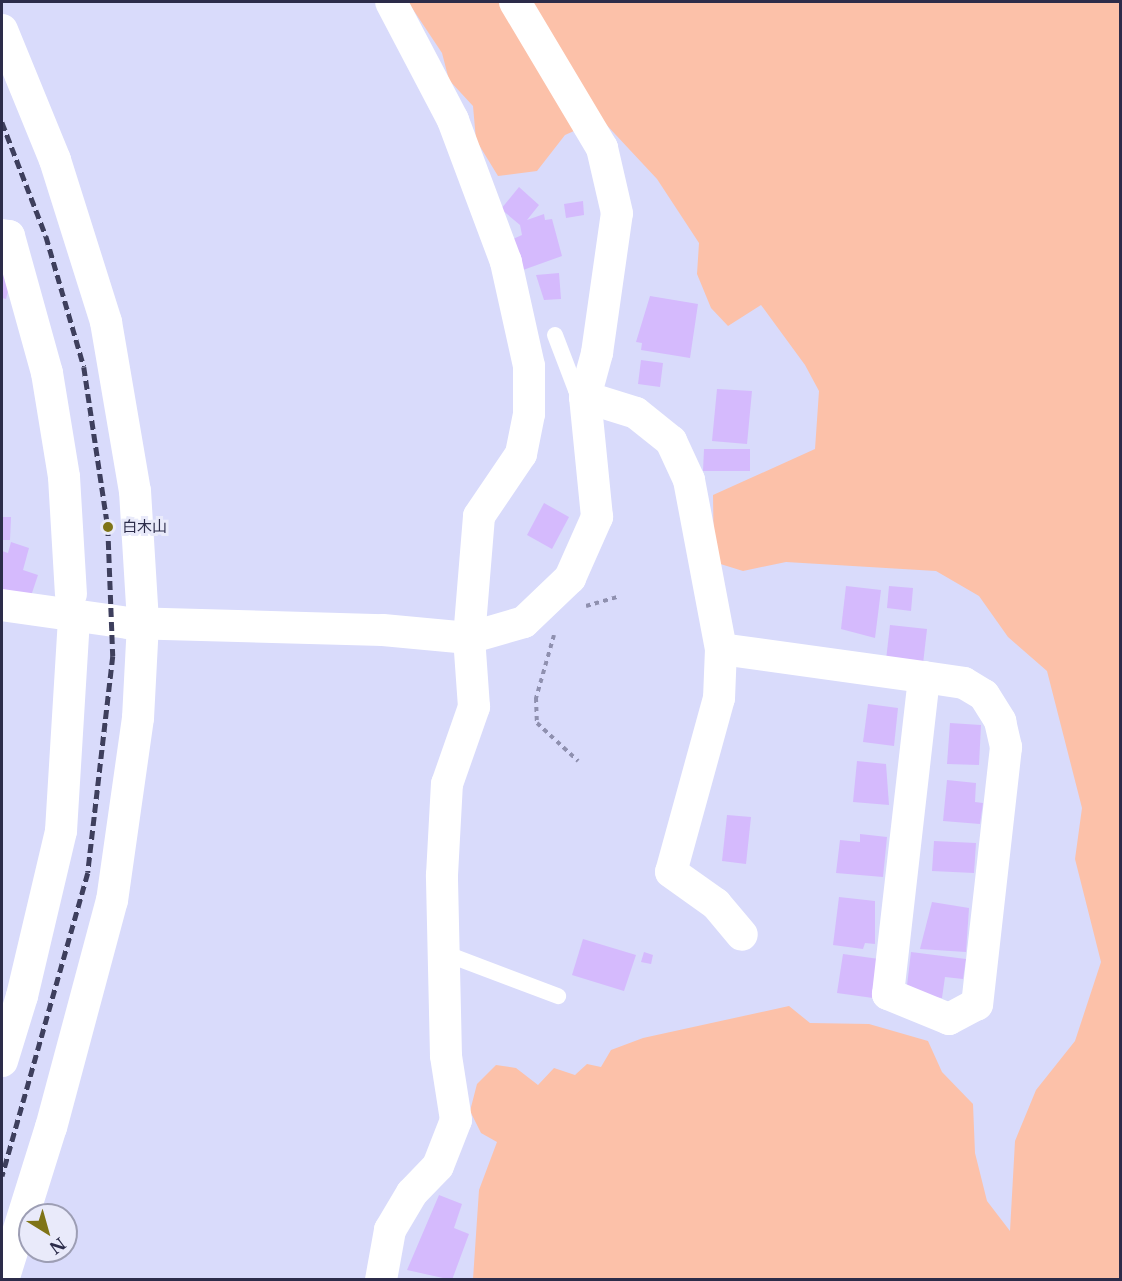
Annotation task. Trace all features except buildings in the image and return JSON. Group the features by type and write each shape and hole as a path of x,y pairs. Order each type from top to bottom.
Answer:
{"street":[{"path":"381,1280 390,1230 412,1193 438,1166 456,1120 446,1056 443,830 447,784 474,707 469,638 479,516 521,454 529,366 506,262 481,188 453,120 391,2"},
{"path":"2,605 73,605 143,623 469,638 553,614 576,568 597,517 585,397 613,250 617,213 611,171 584,111 515,2"},
{"path":"2,30 55,160 105,322 135,491 143,623 137,729 112,900 54,1116 3,1280"},
{"path":"2,235 9,236 47,373 63,477 73,605 61,831 2,1061"},
{"path":"585,397 636,413 671,441 689,480 721,650 718,698 671,872 716,904 742,935"},
{"path":"721,650 924,677 964,683 984,695 1000,721 1006,747 977,1004 949,1019 888,994 924,677"}],"lane":[{"path":"555,335 576,390 585,397"},
{"path":"444,952 558,996"}],"path":[{"path":"578,761 537,723 536,698 553,614 617,597"}],"shaded area":[{"path":"408,2 1120,2 1120,1279 473,1279 479,1190 497,1142 481,1133 470,1111 477,1084 496,1065 516,1068 538,1085 554,1068 575,1075 587,1064 601,1067 611,1050 643,1038 789,1006 810,1023 869,1024 928,1041 942,1072 973,1104 975,1153 987,1201 1010,1231 1015,1141 1036,1090 1075,1041 1101,962 1075,859 1082,808 1047,671 1008,637 979,596 936,571 786,562 743,571 714,562 713,495 815,449 819,391 805,365 761,305 728,326 711,308 697,274 699,243 657,179 601,119 565,135 537,171 498,176 476,140 473,106 449,80 442,53"}],"railway":[{"path":"2,122 46,236 84,367 108,527 113,656 88,873 2,1176"}],"place":[{"name":"白木山","path":"108,527"}]}
